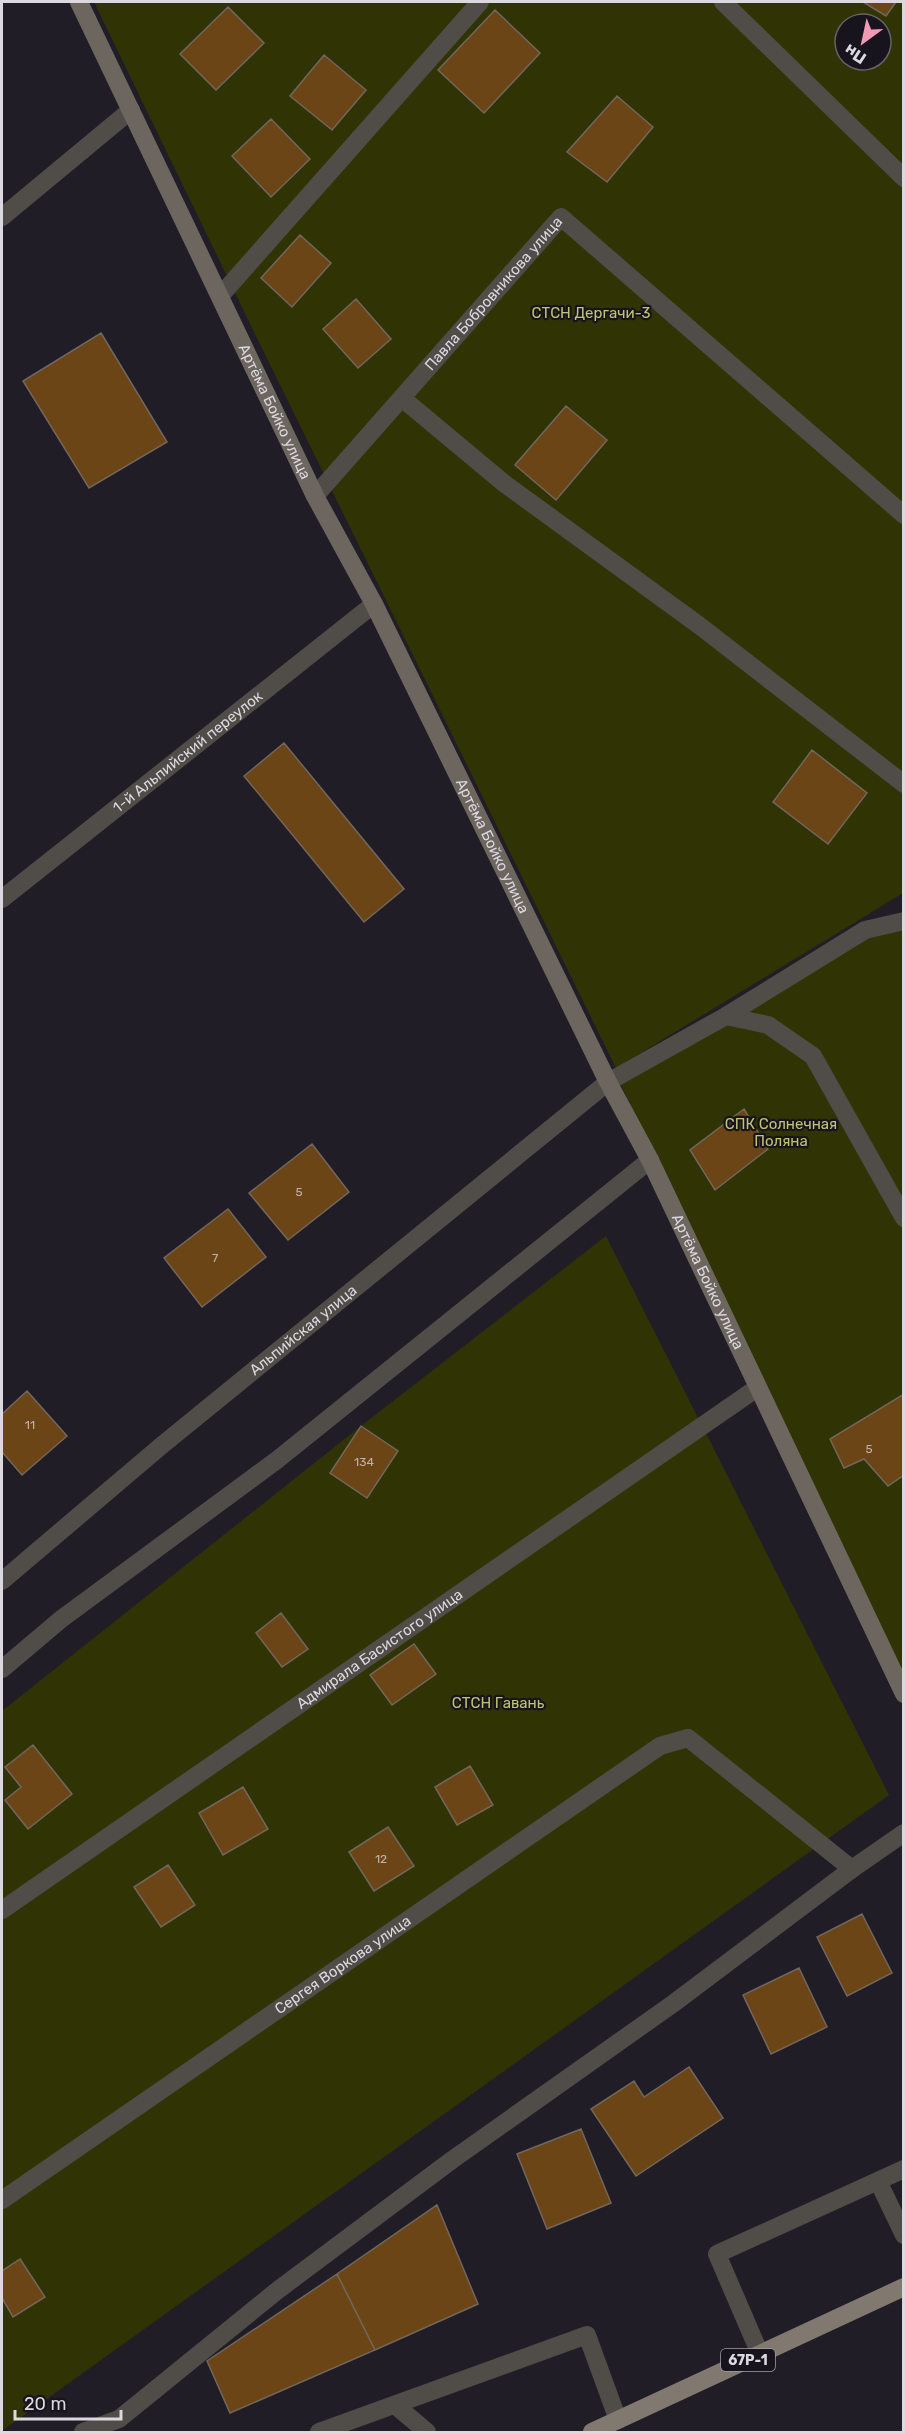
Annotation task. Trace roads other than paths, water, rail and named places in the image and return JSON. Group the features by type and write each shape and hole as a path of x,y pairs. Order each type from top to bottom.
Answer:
{"main road":[{"name":"Артёма Бойко улица","path":"79,2 221,295 315,496 374,604 608,1082 650,1160 903,1694"},
{"name":"67Р-1","path":"591,2433 903,2287"}],"street":[{"path":"221,295 480,2"},
{"path":"723,2 903,178"},
{"path":"2,217 130,110"},
{"name":"Павла Бобровникова улица","path":"315,496 403,399 561,217 903,515"},
{"path":"403,399 506,484 700,626 903,784"},
{"name":"1-й Альпийский переулок","path":"2,899 374,604"},
{"name":"Альпийская улица","path":"2,1581 171,1438 608,1082 726,1016 865,930 903,921"},
{"path":"726,1016 768,1024 813,1056 903,1218"},
{"path":"2,1669 60,1620 277,1460 650,1160"},
{"name":"Адмирала Басистого улица","path":"2,1910 757,1388"},
{"name":"Сергея Воркова улица","path":"2,2200 660,1746 688,1738 852,1869"},
{"path":"83,2433 123,2426 278,2290 452,2160 674,2003 903,1833"},
{"path":"760,2354 717,2253 903,2169"},
{"path":"878,2181 903,2235"},
{"path":"319,2433 587,2336 618,2420"},
{"path":"395,2405 427,2433"}],"park label":[{"name":"СТСН Дергачи-3","path":"591,313"},
{"name":"СПК Солнечная Поляна","path":"781,1132"},
{"name":"СТСН Гавань","path":"498,1703"}]}
